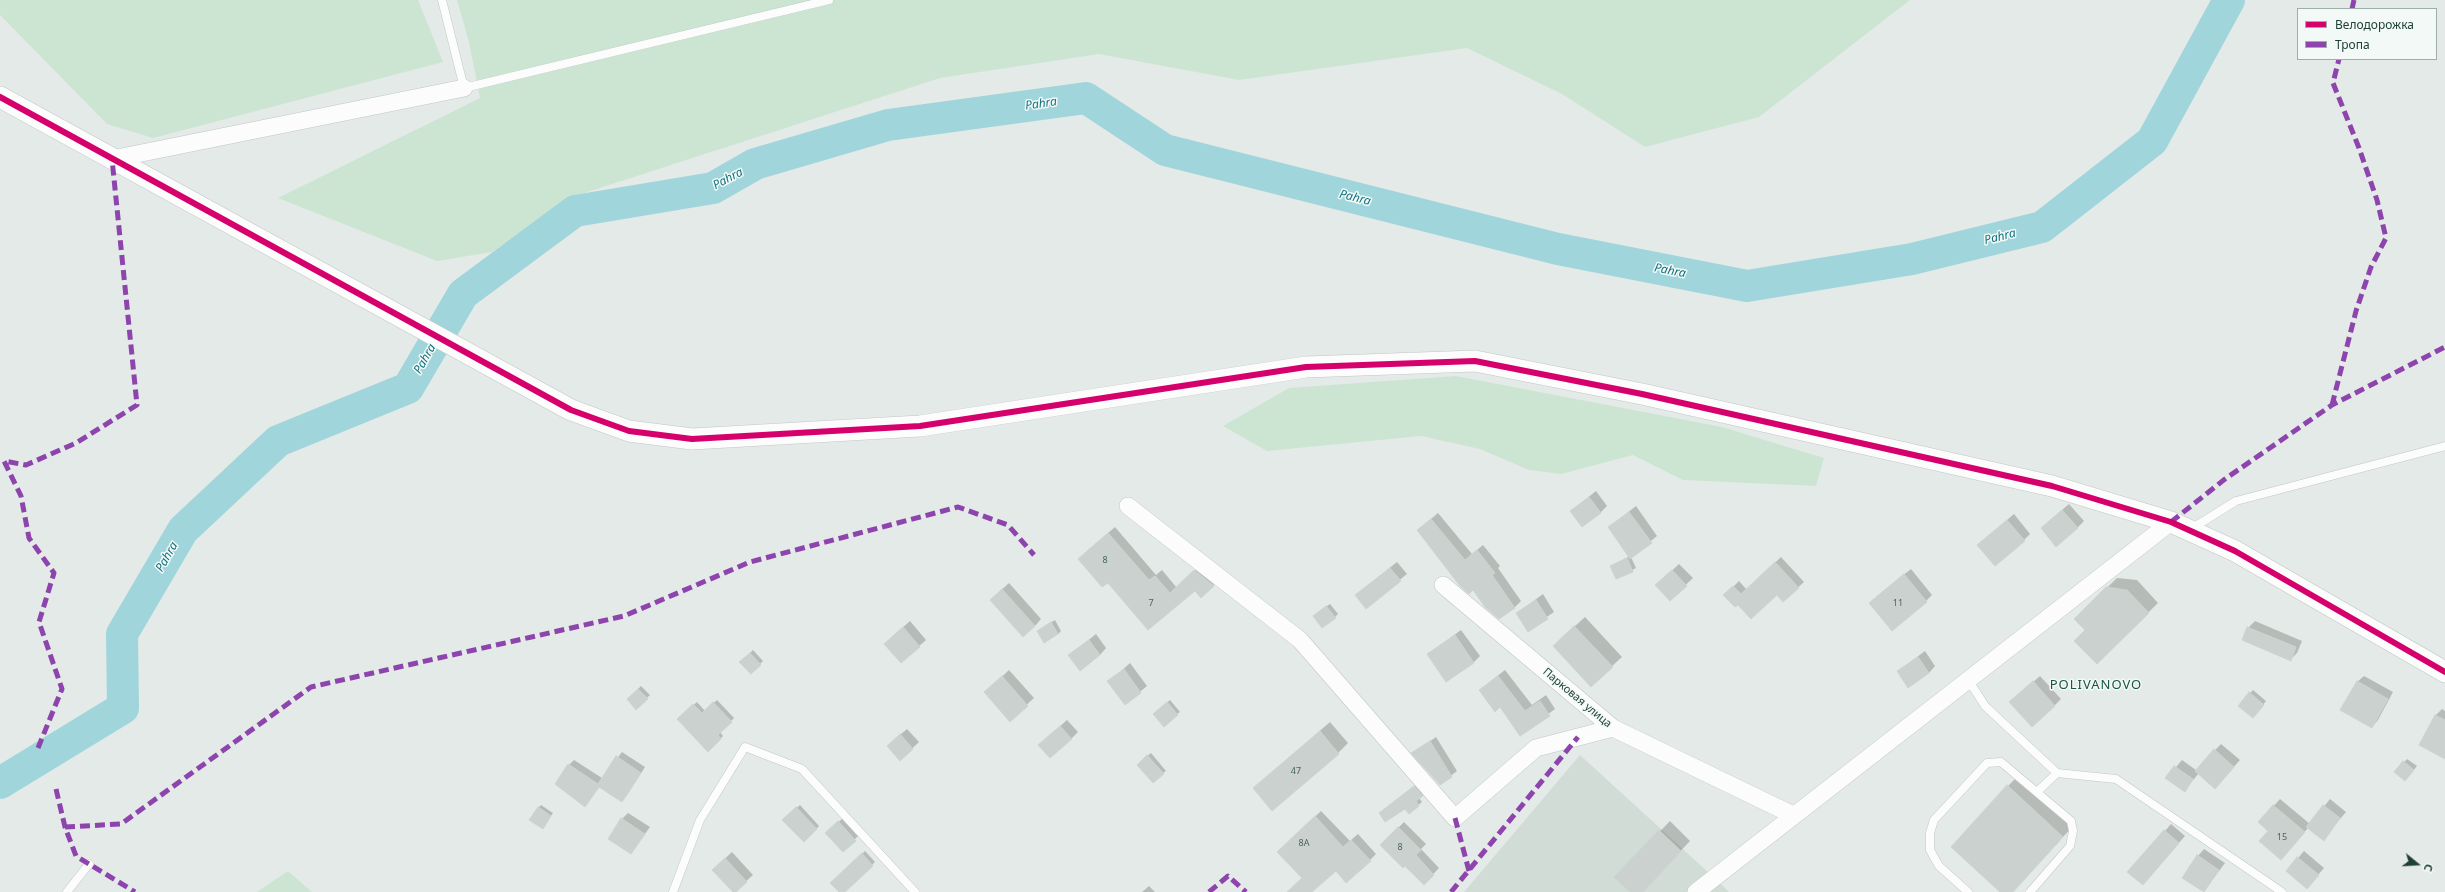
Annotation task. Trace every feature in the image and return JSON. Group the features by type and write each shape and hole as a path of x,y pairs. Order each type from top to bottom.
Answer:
{"street":[{"path":"112,158 464,88"},
{"path":"0,97 571,410 629,431 692,439 920,426 1306,367 1475,361 1642,394 2052,486 2171,522 2235,551 2445,672"},
{"path":"1128,506 1300,640 1455,818 1536,748 1613,728"},
{"path":"1696,892 1793,815 1969,681 2171,522"},
{"name":"Парковая улица","path":"1443,585 1613,728 1793,815"}],"lane":[{"path":"442,0 464,88 829,0"},
{"path":"2191,530 2236,501 2445,446"},
{"path":"1969,681 1985,706 2057,773 2116,779 2282,892"},
{"path":"672,892 700,820 745,747 802,769 915,892"},
{"path":"1968,892 1939,866 1930,850 1930,833 1934,820 1987,763 2000,762 2038,791 2071,821 2073,832 2070,846 2030,892"},
{"path":"2038,791 2057,773"},
{"path":"67,892 89,864"}],"shaded area":[{"path":"1580,755 1721,884 1729,892 1464,892"}],"green space":[{"path":"0,0 418,0 443,62 153,138 107,124 0,15"},
{"path":"457,0 1910,0 1759,117 1645,147 1562,94 1467,48 1239,80 1099,54 940,78 575,196 492,252 437,261 278,198 480,98 469,42"},
{"path":"1456,376 1722,427 1824,458 1816,486 1683,480 1633,455 1561,474 1529,470 1480,449 1421,436 1267,451 1223,426 1289,388"},
{"path":"288,871 312,892 257,892"}],"building":[{"path":"1589,497 1601,513 1582,527 1570,511"},
{"path":"2062,510 2078,528 2056,547 2041,528"},
{"path":"1629,512 1652,543 1630,559 1608,527"},
{"path":"1431,519 1465,560 1477,550 1495,573 1492,575 1515,608 1499,619 1485,607 1473,590 1469,594 1460,586 1417,530"},
{"path":"2007,520 2025,541 1995,566 1977,545"},
{"path":"1108,533 1149,580 1155,576 1170,593 1194,570 1214,586 1201,598 1195,591 1148,630 1108,583 1102,587 1078,559"},
{"path":"1627,558 1633,572 1616,579 1610,566"},
{"path":"1775,562 1799,588 1783,602 1777,595 1751,619 1738,605 1735,607 1723,595 1733,586 1741,594"},
{"path":"1390,568 1401,581 1366,609 1355,595"},
{"path":"1672,570 1687,586 1670,601 1655,585"},
{"path":"1904,574 1927,602 1892,631 1869,603"},
{"path":"2106,587 2127,590 2149,613 2097,664 2074,641 2085,630 2074,619"},
{"path":"1002,589 1035,626 1023,637 990,600"},
{"path":"1536,600 1548,619 1528,632 1516,613"},
{"path":"1326,606 1336,618 1322,628 1313,616"},
{"path":"1051,622 1058,634 1044,643 1037,631"},
{"path":"1574,626 1613,667 1591,687 1553,646"},
{"path":"903,627 920,647 901,663 884,644"},
{"path":"2247,627 2296,647 2291,661 2242,640"},
{"path":"1455,635 1474,663 1446,682 1427,654"},
{"path":"1089,640 1100,655 1080,671 1068,655"},
{"path":"750,653 761,665 751,674 739,662"},
{"path":"1918,657 1929,673 1908,688 1897,671"},
{"path":"1124,669 1141,693 1125,705 1107,681"},
{"path":"1002,676 1028,706 1010,722 984,692"},
{"path":"1498,676 1525,711 1540,701 1550,716 1520,736 1500,707 1495,712 1479,690"},
{"path":"2033,681 2055,706 2032,727 2009,702"},
{"path":"2357,681 2388,699 2372,728 2340,710"},
{"path":"638,689 648,699 636,710 627,699"},
{"path":"2249,692 2264,705 2253,718 2238,706"},
{"path":"713,702 732,722 718,735 721,739 708,752 677,719 693,704 702,713"},
{"path":"1167,702 1178,715 1164,727 1153,714"},
{"path":"2435,715 2445,720 2445,759 2419,745"},
{"path":"1060,726 1072,739 1050,758 1038,745"},
{"path":"1320,731 1339,754 1272,811 1253,788"},
{"path":"900,734 913,749 900,761 887,746"},
{"path":"1430,741 1452,777 1440,785 1411,753"},
{"path":"2214,749 2234,767 2215,789 2195,771"},
{"path":"1147,755 1164,774 1153,783 1137,765"},
{"path":"616,756 641,773 622,802 599,787 585,807 555,784 568,764 598,784"},
{"path":"2403,761 2414,770 2405,781 2394,772"},
{"path":"2174,766 2193,779 2185,792 2165,778"},
{"path":"2007,785 2063,837 2013,892 2000,892 1951,847"},
{"path":"1414,786 1423,796 1416,801 1419,806 1409,814 1405,809 1385,822 1379,813"},
{"path":"2273,805 2305,832 2281,860 2259,841 2268,831 2258,822"},
{"path":"2323,805 2340,818 2324,841 2306,827"},
{"path":"538,807 551,816 543,829 529,820"},
{"path":"796,807 817,829 804,842 782,820"},
{"path":"1315,816 1343,847 1351,840 1371,861 1346,883 1336,871 1312,892 1287,892 1302,878 1277,852"},
{"path":"621,818 645,834 631,854 608,839"},
{"path":"838,821 856,841 843,852 825,833"},
{"path":"1398,827 1421,850 1416,855 1434,875 1424,885 1405,866 1403,868 1380,845"},
{"path":"1659,830 1681,851 1643,892 1630,892 1614,877"},
{"path":"2164,830 2179,843 2143,885 2127,872"},
{"path":"862,853 873,866 845,892 839,892 830,883"},
{"path":"2197,855 2219,870 2204,892 2182,878"},
{"path":"2297,857 2319,875 2307,889 2286,871"},
{"path":"725,858 747,882 736,892 733,892 712,870"}],"waterway":[{"name":"Pahra","path":"0,783 123,708 122,634 183,530 278,441 408,388 463,294 575,211 713,188 755,164 888,125 1086,98 1165,150 1558,249 1747,286 1912,259 2042,227 2152,141 2229,0"}],"marked path":[{"path":"2352,8 2354,0"},
{"path":"2332,405 2356,311 2371,267 2386,238 2377,200 2359,148 2333,83 2339,60"},
{"path":"38,748 62,689 39,622 54,573 29,538 21,496 4,461 26,465 76,443 137,405 112,159"},
{"path":"2171,522 2225,479 2332,405 2445,347"},
{"path":"65,827 121,824 311,687 624,616 750,562 958,507 1008,525 1034,555"},
{"path":"1451,892 1578,737"},
{"path":"56,789 65,827 76,856 135,892"},
{"path":"1455,818 1469,871"},
{"path":"1209,892 1228,876 1246,892"}],"cycle path":[{"path":"0,97 571,410 629,431 692,439 920,426 1306,367 1475,361 1642,394 2052,486 2171,522 2235,551 2445,672"}],"district":[{"name":"POLIVANOVO","path":"2096,685"}]}
